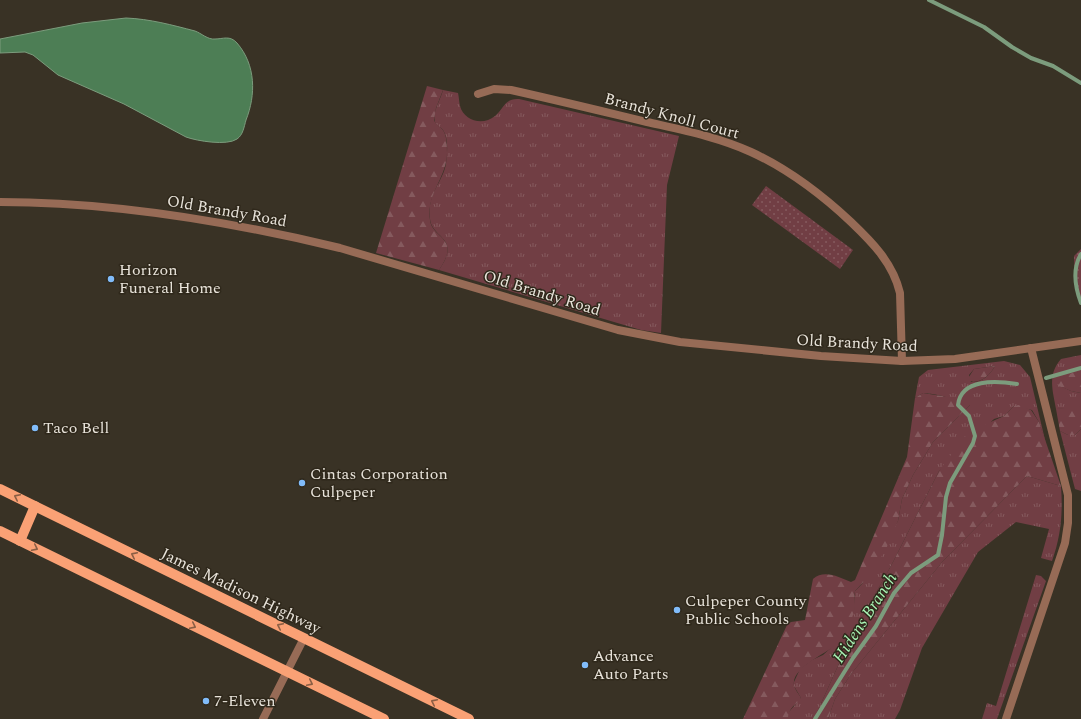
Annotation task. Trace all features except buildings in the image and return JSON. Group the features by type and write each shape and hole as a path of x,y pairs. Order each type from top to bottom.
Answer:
{"main road":[{"name":"James Madison Highway","path":"0,489 469,719"},
{"path":"20,541 35,506"},
{"path":"0,531 384,719"}],"street":[{"name":"Brandy Knoll Court","path":"478,94 494,89 511,90 692,132 741,148 783,169 812,188 842,213 874,245 889,265 898,283 900,293 902,361"},
{"name":"Old Brandy Road","path":"0,202 118,207 294,237 347,250 618,330 660,340 821,356 902,361 954,359 1081,341"},
{"path":"1006,719 1065,543 1068,524 1066,486 1031,348"},
{"path":"263,719 304,638"}],"green space":[{"path":"427,86 443,90 436,108 434,120 444,131 447,144 444,170 431,202 430,211 432,226 444,240 448,251 439,270 376,253"},
{"path":"443,90 458,93 462,111 465,115 474,120 485,121 490,119 498,113 505,104 511,100 519,99 679,136 667,185 661,333 641,330 439,270 448,251 444,240 432,226 430,210 433,195 446,164 447,147 445,134 437,125 434,118"},
{"path":"766,186 853,250 840,269 752,205"},
{"path":"1081,249 1081,300 1075,289 1074,256"},
{"path":"1081,355 1081,372 1078,372 1060,386 1071,391 1081,393 1081,408 1056,409 1052,383 1054,371 1061,359"},
{"path":"1004,361 1020,365 1030,377 1046,444 1039,422 1032,410 1014,406 1004,416 994,419 939,471 892,564 851,637 814,719 788,719 788,713 801,698 794,686 794,682 800,669 812,660 823,655 844,636 854,610 855,591 862,584 898,521 902,499 913,475 933,442 970,405 935,394 923,393 915,398 919,377 928,370","holes":["995,366 982,380 971,382 969,375 974,369"]},
{"path":"995,366 984,379 980,381 976,382 967,380 974,369"},
{"path":"1081,372 1081,393 1059,386 1058,376"},
{"path":"923,393 967,400 970,402 970,405 933,442 913,475 902,499 898,521 886,549 868,577 855,591 855,606 853,615 844,635 839,642 804,666 798,672 794,685 801,698 800,701 791,708 788,719 743,719 787,625 791,622 805,620 813,579 817,576 827,574 837,576 851,582 855,580 907,457 915,398"},
{"path":"1019,405 1031,410 1039,422 1061,486 1027,476 943,561 851,674 835,699 828,719 814,719 851,637 892,564 939,471 964,437 977,428 1004,416 1014,406"},
{"path":"1081,408 1081,429 1075,435 1068,435 1060,431 1056,409"},
{"path":"1081,429 1081,491 1075,489 1060,431 1068,435 1075,435"},
{"path":"1027,476 1061,486 1061,524 1052,561 1041,558 1049,529 1016,522 978,552 922,648 900,710 895,719 828,719 835,699 851,674 943,561"},
{"path":"1036,575 1041,576 1046,581 997,719 982,719 987,703 996,706"}],"shaded area":[{"path":"126,18 144,20 195,31 215,39 229,38 237,43 248,61 251,70 253,90 243,131 237,139 219,142 197,140 186,137 124,104 58,75 33,55 25,52 0,53 0,39 82,23"}],"waterway":[{"path":"929,0 984,27 1012,47 1031,58 1053,66 1081,83"},
{"path":"1081,254 1075,272 1077,291 1081,303"},
{"name":"Hidens Branch","path":"1046,378 1081,368"},
{"name":"Hidens Branch","path":"815,719 853,658 876,626 894,593 911,573 938,555 942,535 946,497 950,483 973,443 975,436 969,416 958,405 961,396 966,390 981,383 1000,382 1017,384"}],"place":[{"name":"Horizon Funeral Home","path":"111,279"},
{"name":"Taco Bell","path":"35,428"},
{"name":"Cintas Corporation Culpeper","path":"302,483"},
{"name":"Culpeper County Public Schools","path":"677,610"},
{"name":"Advance Auto Parts","path":"585,665"},
{"name":"7-Eleven","path":"206,701"}]}
